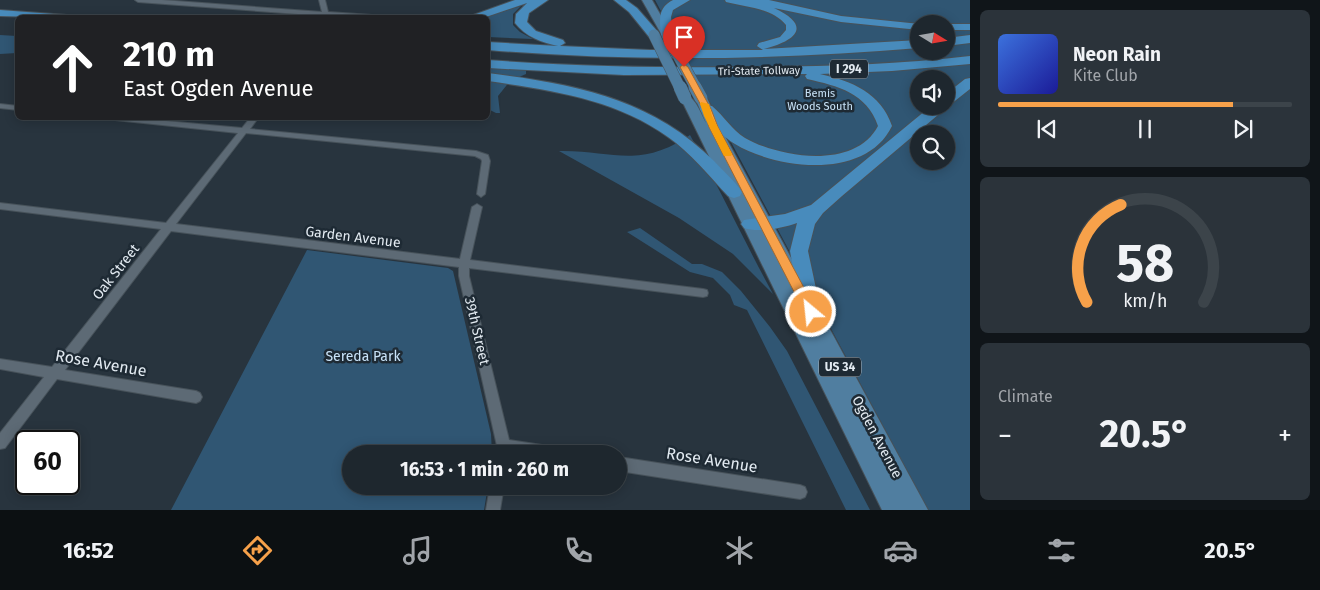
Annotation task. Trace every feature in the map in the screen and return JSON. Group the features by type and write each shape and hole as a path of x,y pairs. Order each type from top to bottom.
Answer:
{"highway":[{"path":"479,15 526,0"},
{"path":"543,0 525,10 520,19 527,30 538,37 559,43 618,47 645,52"},
{"path":"619,0 633,10 654,35"},
{"path":"667,35 664,14 673,4 685,0"},
{"path":"720,54 731,48 776,44 788,39 791,35 791,26 788,21 777,13 757,5 730,0"},
{"path":"754,0 841,19 910,26"},
{"path":"0,13 27,15"},
{"path":"0,25 15,26"},
{"path":"955,27 970,27"},
{"path":"955,41 970,40"},
{"name":"Tri-State Tollway","path":"490,46 720,54 850,50 910,45"},
{"name":"Tri-State Tollway","path":"490,64 597,72 729,72 895,67 970,60"},
{"path":"698,102 716,116 730,133 748,145 773,156 802,161 819,162 864,149 875,141 885,126 880,111 873,103 842,84 801,74 729,72"},
{"path":"490,77 530,82 571,91 627,108 674,134 734,192"},
{"path":"955,94 970,82"},
{"path":"811,312 798,251 806,223 817,209 929,115"},
{"path":"757,224 787,220 817,209"}],"main road":[{"name":"US 34","path":"638,0 654,35 698,102"},
{"name":"US 34","path":"647,0 667,35 698,102"},
{"name":"Ogden Avenue","path":"698,102 734,192 757,224 811,312 916,510"},
{"name":"Ogden Avenue","path":"698,102 708,116 757,224 894,510"}],"street":[{"path":"138,0 341,15"},
{"path":"322,0 325,14"},
{"path":"0,106 15,108"},
{"path":"136,120 476,154 485,157 486,164 481,194"},
{"name":"Oak Street","path":"0,442 252,120"},
{"name":"Garden Avenue","path":"0,206 464,265 703,293"},
{"name":"39th Street","path":"477,208 464,265 464,276 502,445"},
{"name":"Rose Avenue","path":"0,364 196,397"},
{"name":"Rose Avenue","path":"627,465 800,492"},
{"path":"493,510 496,495"}],"green space":[{"name":"Bemis Woods South","path":"655,0 970,0 970,510 928,510"},
{"path":"521,6 513,14 513,25 520,32 533,39 490,37 490,15"},
{"path":"0,35 15,36 15,53 0,54"},
{"path":"490,66 526,69 526,74 510,81 498,96 500,113 490,110"},
{"path":"690,135 773,294 733,254 679,218 559,151 625,156 640,155 672,146"},
{"path":"640,228 692,264 702,264 722,272 741,291 787,351 870,510 846,510 747,310 734,305 730,295 713,278 690,272 627,232"},
{"name":"Sereda Park","path":"307,250 448,268 453,271 491,434 492,445 342,445 342,495 486,495 484,510 171,510"}],"slow traffic":[{"path":"704,104 708,116 728,154"}],"route":[{"path":"684,67 811,312"}]}
